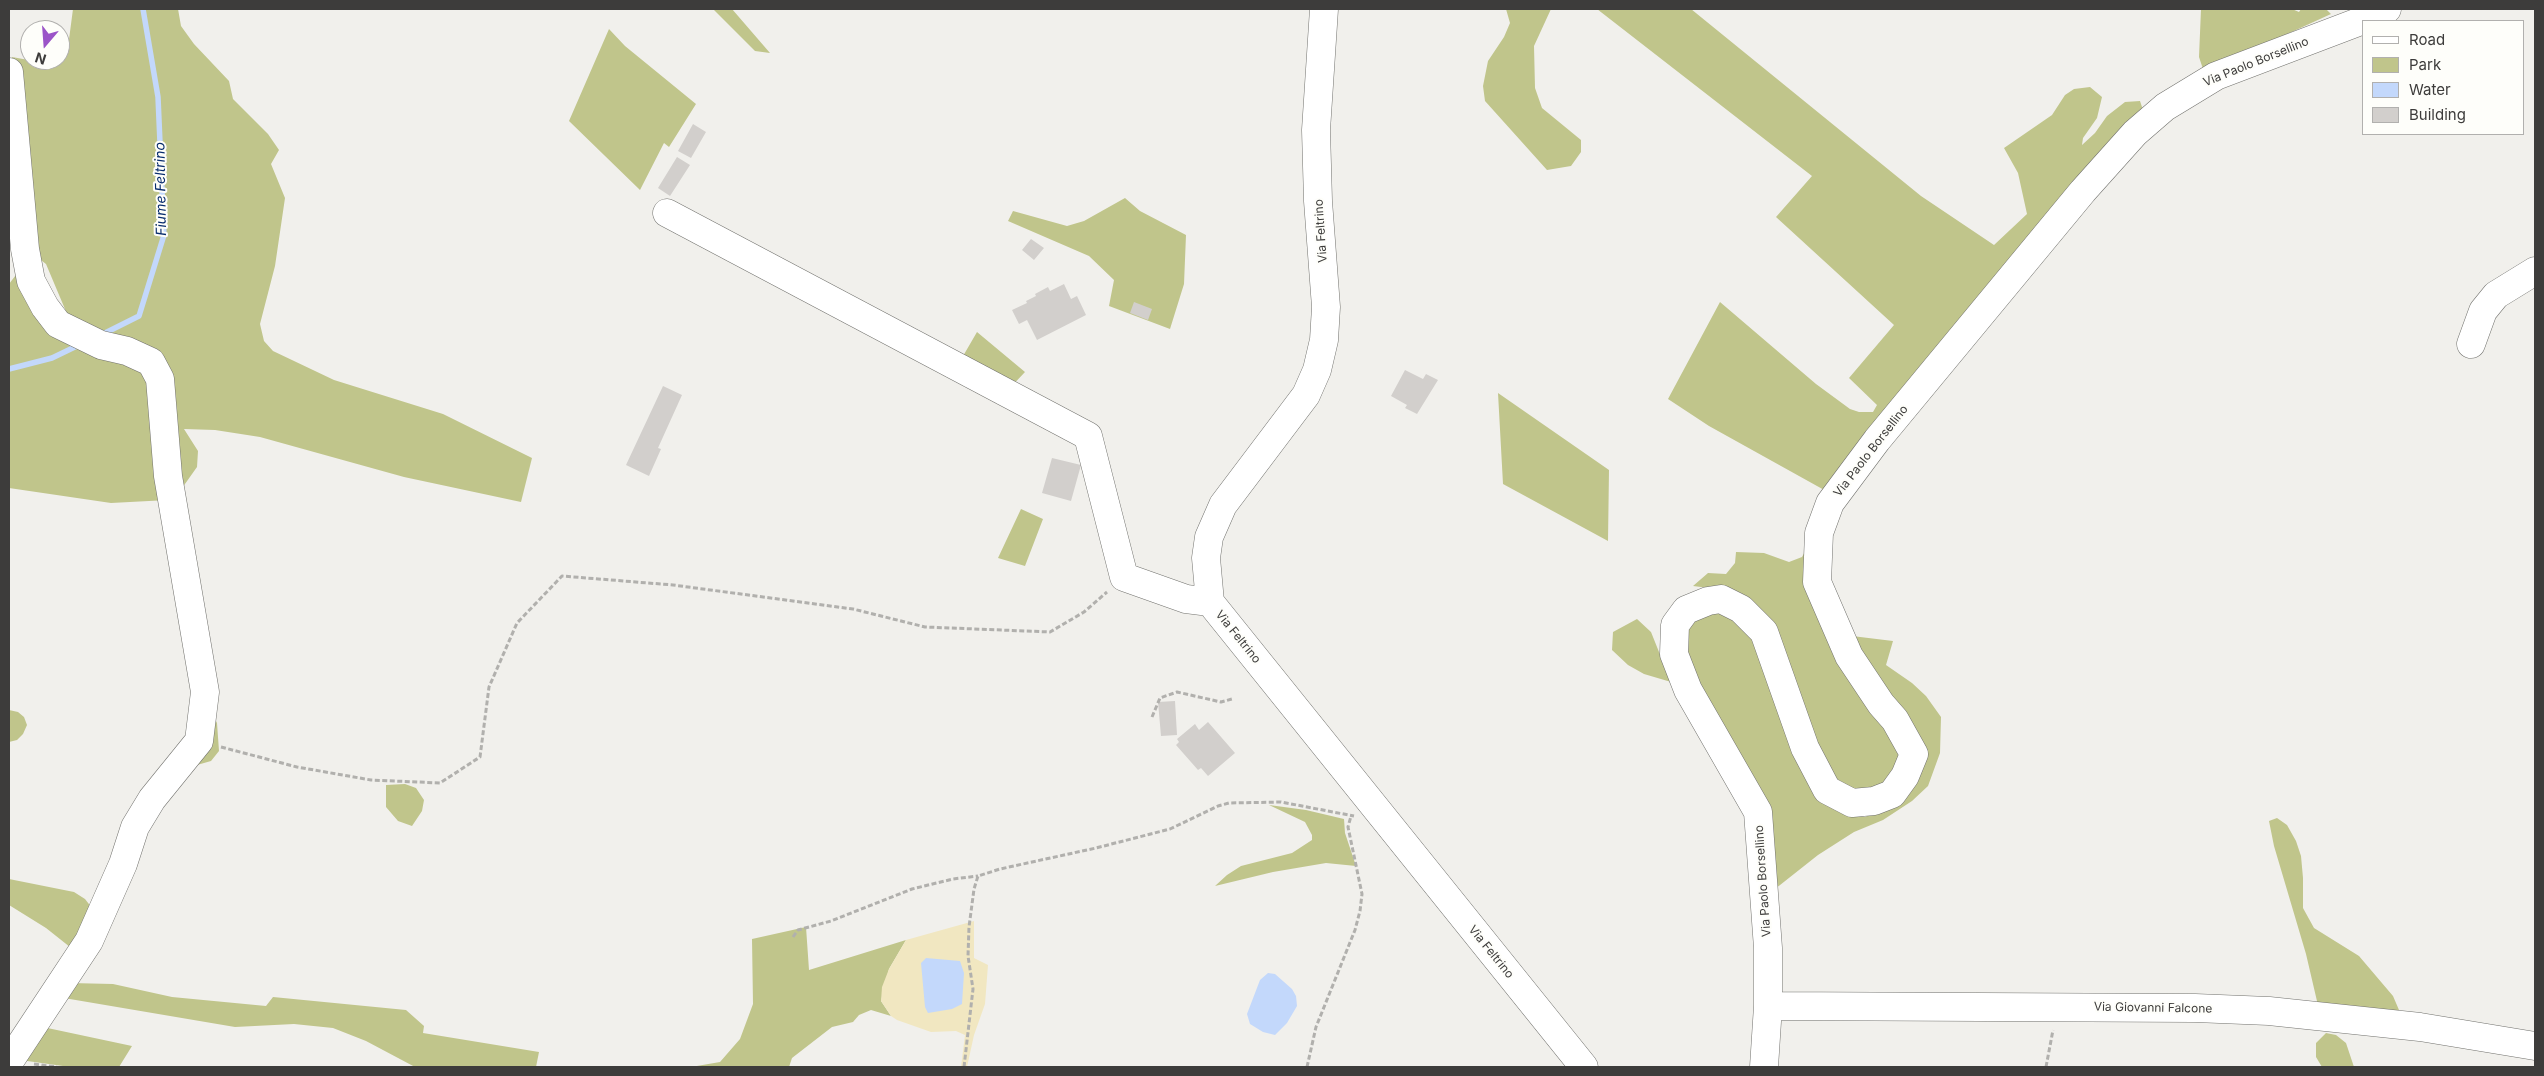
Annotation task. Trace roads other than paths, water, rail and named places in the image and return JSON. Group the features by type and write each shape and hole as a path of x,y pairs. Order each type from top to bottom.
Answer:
{"street":[{"name":"Via Feltrino","path":"1324,9 1316,130 1318,201 1326,307 1324,340 1317,370 1306,395 1223,505 1209,537 1206,558 1210,602 1363,813 1584,1067"},
{"name":"Via Paolo Borsellino","path":"2364,20 2387,9"},
{"name":"Via Paolo Borsellino","path":"1764,1067 1768,1006 1768,948 1758,812 1688,690 1674,654 1675,625 1686,610 1708,601 1721,599 1741,609 1764,632 1805,748 1826,790 1852,803 1874,801 1892,794 1905,776 1914,754 1895,720 1881,704 1849,656 1817,582 1819,534 1830,503 1877,440 2083,191 2141,128 2165,106 2216,76 2362,21"},
{"path":"9,72 25,249 31,281 45,307 58,324 74,334 101,345 127,351 151,362 160,379 168,476 205,692 199,741 152,799 135,827 123,864 89,941 9,1062"},
{"path":"667,213 1088,436 1124,577 1186,599 1210,602"},
{"path":"2471,344 2483,311 2496,295 2534,274"},
{"name":"Via Giovanni Falcone","path":"1768,1006 2058,1007 2269,1011 2420,1028 2535,1046"}],"water":[{"path":"926,958 960,961 964,973 962,1004 952,1009 928,1013 925,1007 921,963"},
{"path":"1268,973 1275,974 1292,989 1296,996 1297,1006 1287,1023 1275,1035 1263,1032 1250,1024 1247,1014 1260,980"}],"waterway":[{"name":"Fiume Feltrino","path":"101,335 139,316 164,235 158,97 143,9"},
{"name":"Fiume Feltrino","path":"9,369 52,358 81,344"}]}
